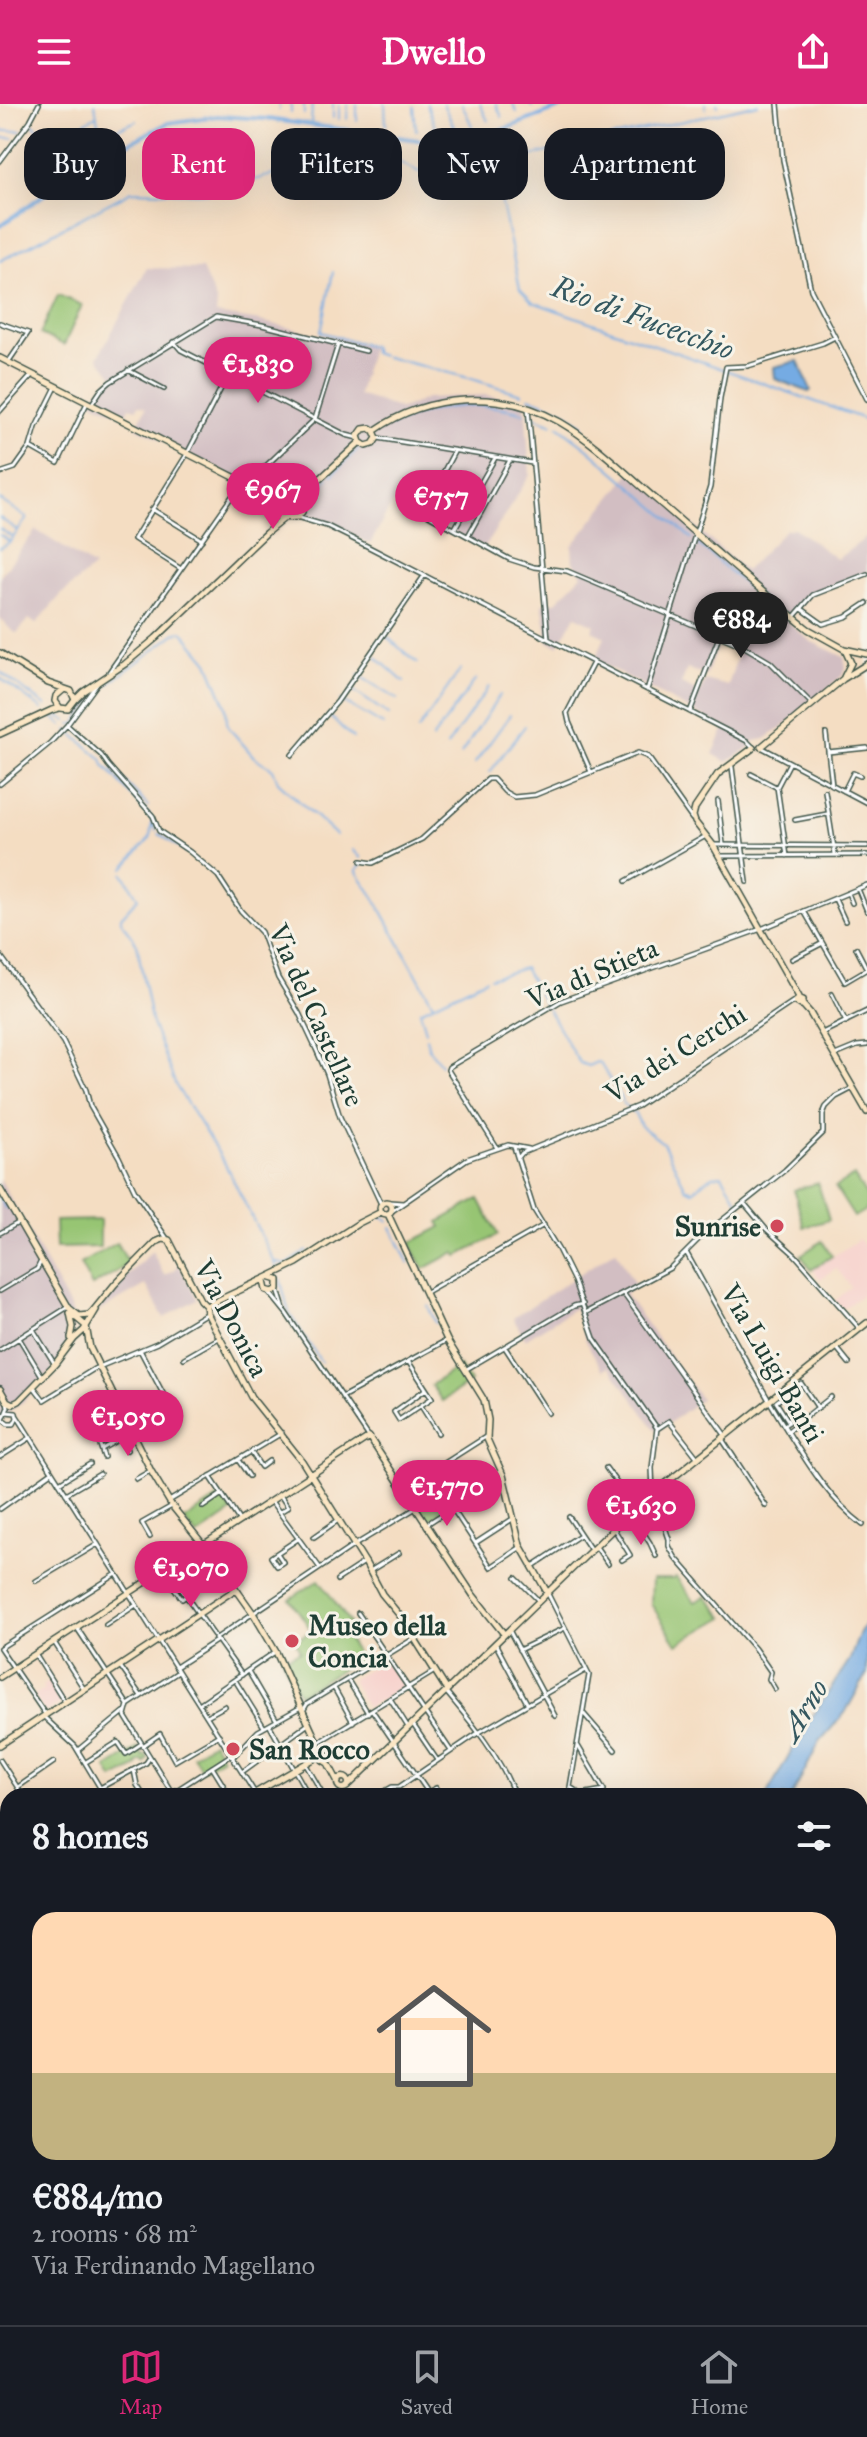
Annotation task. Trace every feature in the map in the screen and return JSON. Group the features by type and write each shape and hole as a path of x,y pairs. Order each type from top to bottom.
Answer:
{"main road":[{"path":"0,358 285,503"},
{"path":"374,431 412,411 447,402 481,399 528,408 558,421 574,431 815,635 844,649 867,654"},
{"path":"299,503 359,440 363,429 370,428 377,438 371,445 364,445 359,440"},
{"path":"260,492 273,503 283,519"},
{"path":"266,533 274,523 280,504 299,503"},
{"path":"0,734 44,713 70,708 75,700 156,638 266,533 283,519 298,517 302,512 299,503"},
{"path":"844,649 851,663"},
{"path":"843,679 859,652"},
{"path":"859,652 864,665 757,748 718,774 693,814 761,929 797,1002 809,1010 867,1112"},
{"path":"0,653 63,690 91,687"},
{"path":"48,683 60,708"},
{"path":"44,713 63,690"},
{"path":"71,691 75,700"},
{"path":"0,1189 68,1308 86,1328 90,1348"},
{"path":"381,1204 389,1202 392,1206 390,1213 447,1340 486,1404 487,1436 503,1475 521,1547 547,1593"},
{"name":"Via del Castellare","path":"381,1204 381,1212"},
{"path":"206,1310 297,1263 359,1223 381,1212 390,1213"},
{"path":"68,1308 76,1315 85,1316 156,1242 169,1240"},
{"name":"Via Donica","path":"169,1240 251,1397 282,1433 311,1475 382,1594 447,1690"},
{"path":"249,1286 267,1291 278,1289 282,1270"},
{"path":"266,1279 278,1280"},
{"path":"266,1279 267,1291"},
{"path":"0,1389 7,1401 13,1404 27,1395 86,1328 98,1305"},
{"path":"67,1347 73,1332 68,1308"},
{"path":"346,1788 632,1510 864,1328"},
{"path":"67,1347 80,1338 86,1341 170,1503 206,1545 276,1652 341,1788"},
{"path":"0,1677 369,1437 473,1595 506,1632"},
{"path":"0,1745 233,1591 239,1593"},
{"path":"262,1788 305,1763 324,1756"},
{"path":"340,1782 348,1782 344,1788"}],"street":[{"path":"0,161 39,104"},
{"path":"778,104 783,160 811,290 867,399"},
{"path":"30,447 58,463 89,404 101,390 128,370 218,317 366,351"},
{"path":"0,323 28,333 8,362"},
{"path":"647,690 710,487 726,367 748,366 835,337"},
{"path":"174,342 181,350 228,375 359,440"},
{"path":"107,677 111,666 244,483 315,419 338,345"},
{"path":"128,370 164,389"},
{"path":"0,411 32,375"},
{"path":"181,569 134,539 187,454 228,375"},
{"path":"0,473 15,468 30,447 36,427 56,387"},
{"path":"528,408 548,639"},
{"path":"377,438 532,463"},
{"path":"454,452 425,513 509,559 527,566 567,571 743,646 770,662 812,704"},
{"path":"454,529 495,458"},
{"path":"468,536 510,460"},
{"path":"152,509 202,540"},
{"path":"298,517 327,526 867,803"},
{"path":"793,618 813,595 867,574"},
{"path":"292,755 337,702 424,576"},
{"path":"801,608 823,624 846,617 867,603"},
{"path":"690,712 719,636"},
{"path":"591,772 567,713 593,662"},
{"path":"0,784 39,753 67,725 98,683"},
{"name":"Via del Castellare","path":"67,725 101,755 153,816 159,831 218,876 241,911 261,932 272,966 316,1049 340,1117 381,1204"},
{"path":"826,734 832,785"},
{"path":"828,752 867,748"},
{"path":"361,861 373,863 412,846 488,779 493,779 509,796 542,794 636,754 645,755 695,822"},
{"path":"787,856 777,787 789,763"},
{"path":"732,767 747,882"},
{"path":"844,791 853,773 860,776"},
{"path":"751,774 777,787"},
{"path":"825,791 836,856"},
{"path":"718,801 723,845"},
{"path":"681,806 690,808 697,804"},
{"path":"795,820 828,814"},
{"path":"626,881 706,836"},
{"path":"713,845 867,846"},
{"path":"719,856 867,854"},
{"name":"Via di Stieta","path":"497,1148 448,1070 460,1060 548,1009 586,991 761,929 867,885"},
{"path":"858,889 867,911"},
{"path":"848,893 852,903"},
{"path":"834,899 845,921"},
{"path":"804,911 845,982 867,969 856,948"},
{"path":"792,959 822,944"},
{"name":"Via Donica","path":"0,955 63,1042 86,1090 90,1106 135,1191 169,1240"},
{"path":"832,994 846,1022"},
{"name":"Via dei Cerchi","path":"518,1158 522,1153 633,1108 797,1002"},
{"path":"822,1033 867,1011"},
{"path":"835,1055 867,1045"},
{"path":"585,1313 670,1268 785,1170 823,1133 826,1107 853,1087"},
{"path":"390,1213 467,1159 508,1145 532,1150"},
{"path":"514,1147 534,1210 558,1249 598,1345 657,1429 653,1454 653,1492 669,1546 675,1557 755,1649 771,1672 769,1679 775,1689"},
{"path":"389,1202 403,1203"},
{"path":"744,1203 864,1328"},
{"path":"0,1233 18,1223"},
{"path":"426,1292 544,1225"},
{"name":"Via Luigi Banti","path":"686,1252 768,1401 838,1505 863,1525"},
{"path":"0,1291 37,1269 41,1264 39,1256"},
{"path":"37,1269 45,1269 49,1275"},
{"path":"278,1289 286,1313"},
{"path":"267,1291 286,1313 369,1437"},
{"path":"623,1293 723,1436 766,1506"},
{"path":"465,1370 574,1306 583,1304"},
{"path":"0,1350 68,1308"},
{"path":"34,1387 44,1400 99,1366 157,1343 206,1310"},
{"path":"33,1329 55,1364"},
{"path":"19,1338 43,1377"},
{"path":"184,1358 220,1338"},
{"path":"342,1397 447,1340"},
{"path":"836,1347 849,1363"},
{"path":"506,1348 548,1413"},
{"path":"104,1457 98,1439 167,1401 140,1350"},
{"path":"408,1361 432,1398 422,1408 399,1420 394,1412 426,1389"},
{"path":"784,1425 789,1422 776,1402 799,1381 818,1408"},
{"path":"15,1423 16,1414 27,1395"},
{"path":"788,1431 831,1397"},
{"path":"3,1418 7,1401"},
{"path":"422,1408 438,1433"},
{"path":"3,1418 11,1411 16,1414 252,1788"},
{"path":"3,1418 10,1425 23,1425"},
{"path":"657,1429 669,1421 697,1457"},
{"path":"117,1428 127,1450"},
{"path":"150,1537 142,1523 210,1476 282,1433"},
{"path":"404,1489 487,1436"},
{"path":"0,1457 30,1438"},
{"path":"102,1449 121,1438"},
{"path":"251,1452 261,1467 269,1461"},
{"path":"238,1460 249,1476"},
{"path":"59,1483 90,1464"},
{"path":"606,1468 656,1556"},
{"path":"471,1470 483,1487"},
{"path":"136,1479 151,1471"},
{"path":"0,1509 52,1472"},
{"path":"429,1473 496,1575"},
{"path":"66,1494 100,1474"},
{"path":"427,1524 503,1475"},
{"path":"210,1476 240,1521"},
{"path":"427,1503 442,1493"},
{"path":"599,1493 619,1523"},
{"path":"203,1507 222,1494"},
{"path":"280,1495 288,1507 280,1512"},
{"path":"271,1501 320,1568"},
{"path":"78,1750 124,1712 128,1705 253,1613 416,1508"},
{"path":"569,1517 580,1535 608,1564"},
{"path":"475,1543 514,1518"},
{"path":"314,1537 338,1520"},
{"path":"613,1529 630,1555 622,1560"},
{"path":"532,1566 580,1535"},
{"path":"277,1553 298,1539"},
{"path":"36,1581 98,1544"},
{"path":"491,1567 521,1547"},
{"path":"370,1571 399,1553"},
{"path":"337,1580 365,1562"},
{"path":"166,1571 182,1599 186,1596 242,1675"},
{"path":"117,1574 0,1648 44,1718 78,1750 100,1788 149,1761 150,1757"},
{"path":"516,1578 539,1601"},
{"path":"547,1593 589,1678 572,1788"},
{"path":"106,1625 136,1605"},
{"path":"358,1613 451,1751"},
{"path":"182,1788 232,1756 264,1727 302,1709 436,1625"},
{"path":"77,1627 128,1705"},
{"path":"519,1650 565,1628"},
{"path":"506,1632 555,1716"},
{"path":"54,1642 84,1689"},
{"path":"495,1643 527,1703"},
{"path":"199,1704 276,1652"},
{"path":"35,1654 65,1702"},
{"path":"120,1666 141,1696"},
{"path":"396,1788 478,1733 587,1669"},
{"path":"248,1671 277,1721"},
{"path":"319,1742 435,1671"},
{"path":"235,1680 264,1727"},
{"path":"348,1680 425,1788"},
{"path":"334,1688 353,1722"},
{"path":"447,1690 501,1766 511,1788"},
{"path":"390,1699 438,1761"},
{"path":"207,1717 225,1706"},
{"path":"124,1712 169,1788"},
{"path":"583,1713 615,1750"},
{"path":"242,1772 310,1723"},
{"path":"270,1724 304,1788"},
{"path":"86,1762 118,1742 126,1754 160,1734 175,1761 218,1735"},
{"path":"578,1746 603,1788"},
{"path":"0,1760 18,1787 54,1762"},
{"path":"305,1763 319,1788"},
{"path":"212,1767 225,1788"},
{"path":"0,1775 6,1770"},
{"path":"134,1770 139,1788"}],"shaded area":[{"path":"147,268 202,269 217,303 216,314 371,347 358,395 401,409 428,398 485,395 525,403 530,475 484,548 394,500 370,544 309,514 304,502 296,497 277,499 136,427 146,408 139,405 136,409 130,407 124,416 92,401 113,376 98,357"},
{"path":"632,471 745,571 785,530 794,528 837,559 867,537 867,572 811,594 787,621 810,641 844,657 846,668 842,676 781,728 765,739 754,741 749,748 727,762 713,754 725,728 595,660 605,637 592,631 595,625 576,616 558,646 548,642 542,603 556,602 582,575 573,562 572,546","holes":["720,640 740,647 728,686 705,680 700,693 681,684 687,669 706,676"]},
{"path":"36,530 94,567 61,595 36,624 29,619 17,633 0,618 0,576"},
{"path":"0,1179 72,1311 73,1344 24,1401 0,1419"},
{"path":"859,1239 867,1249 867,1291 843,1309 835,1301 851,1287 836,1268 820,1279 813,1270"},
{"path":"616,1250 636,1287 625,1294 701,1399 660,1430 655,1429 609,1366 603,1370 586,1342 575,1308 525,1339 513,1318"},
{"path":"152,1251 164,1275 175,1270 178,1263 197,1299 164,1318 146,1285 96,1313 120,1283"},
{"path":"385,1659 404,1688 367,1708 351,1680"},
{"path":"50,1681 64,1701 45,1713 34,1696"}],"green space":[{"path":"58,295 82,305 64,345 40,334"},
{"path":"854,1176 867,1197 867,1209 854,1217 835,1187"},
{"path":"818,1183 829,1220 804,1227 794,1190"},
{"path":"479,1199 498,1235 458,1256 455,1252 424,1269 410,1243 441,1227 439,1222"},
{"path":"100,1220 100,1247 56,1248 55,1221"},
{"path":"822,1241 832,1256 811,1270 801,1255"},
{"path":"117,1243 129,1264 92,1286 80,1264"},
{"path":"459,1366 470,1382 442,1401 431,1385"},
{"path":"221,1496 232,1512 197,1536 184,1520"},
{"path":"442,1496 449,1508 427,1521 417,1506 425,1501 428,1505"},
{"path":"676,1577 695,1602 706,1596 724,1617 677,1644 651,1604 652,1579"},
{"path":"319,1580 350,1623 342,1629 360,1659 299,1694 282,1660 300,1651 295,1640 312,1631 290,1599"},
{"path":"213,1742 222,1757 202,1770 193,1755"},
{"path":"138,1748 148,1758 145,1763 142,1761 113,1779 107,1768"}],"water":[{"path":"798,361 811,390 809,392 775,379 774,367"},
{"name":"Arno","path":"867,1621 867,1674 845,1713 820,1741 796,1788 770,1788 803,1736 804,1729 850,1659"}],"waterway":[{"path":"95,104 99,128"},
{"path":"279,104 279,110"},
{"path":"291,104 291,112"},
{"path":"304,104 304,114"},
{"path":"311,126 312,104"},
{"path":"333,104 333,118"},
{"path":"339,104 339,119"},
{"path":"347,119 348,104"},
{"path":"357,104 357,121"},
{"path":"385,104 386,125"},
{"path":"427,104 435,128"},
{"path":"443,104 455,128"},
{"path":"462,104 472,126"},
{"path":"480,104 488,121"},
{"path":"496,104 502,117"},
{"path":"513,104 517,112"},
{"path":"0,226 81,168 168,123 217,116 267,119 433,142 499,131 571,104"},
{"path":"705,104 706,109"},
{"path":"528,157 758,104"},
{"path":"414,107 416,130"},
{"path":"75,128 96,116"},
{"path":"119,128 137,121"},
{"path":"32,123 37,128"},
{"path":"0,131 21,131"},
{"path":"0,138 13,138"},
{"name":"Rio di Fucecchio","path":"0,261 132,191 209,193 303,166 355,155 385,155 419,172 489,162 494,167 520,289 533,302 867,420"},
{"path":"333,272 321,332 373,347 373,353 382,356"},
{"path":"386,357 522,394"},
{"path":"529,397 562,410 583,425 583,431"},
{"path":"391,426 424,413 457,407 491,407 525,413"},
{"path":"530,415 553,424"},
{"path":"558,426 691,538"},
{"path":"332,475 359,448"},
{"path":"318,489 328,478"},
{"path":"0,500 27,518 10,542 0,548"},
{"path":"0,518 18,531"},
{"path":"0,529 12,537"},
{"path":"0,535 9,541"},
{"path":"698,544 771,607"},
{"path":"71,724 76,724 99,691 182,631 208,662 226,706 229,728 254,757 273,769 278,782 336,835"},
{"path":"387,637 417,663"},
{"path":"376,657 404,682"},
{"path":"418,730 461,669"},
{"path":"0,672 46,706"},
{"path":"358,675 397,699"},
{"path":"0,678 42,709"},
{"path":"432,739 476,679"},
{"path":"447,746 489,687"},
{"path":"351,689 389,715"},
{"path":"461,754 500,695"},
{"path":"340,700 383,725"},
{"path":"56,714 67,721"},
{"path":"51,715 62,725"},
{"path":"328,715 353,738"},
{"path":"475,763 510,715"},
{"path":"490,772 525,726"},
{"path":"68,730 102,759 150,816 156,831"},
{"path":"113,769 148,806"},
{"path":"124,868 150,838 152,824"},
{"path":"159,834 186,852"},
{"path":"353,850 361,858"},
{"path":"362,864 357,872 433,1004"},
{"path":"123,873 138,898 121,921 137,944 151,1021 176,1086 224,1162 278,1269"},
{"path":"490,978 524,968 580,1063 588,1066 600,1063 641,1126 663,1143 686,1188 693,1191 712,1176 722,1175 738,1201"},
{"path":"426,1031 420,1011 486,979"},
{"path":"426,1038 429,1049 441,1064"},
{"path":"0,1197 5,1208"},
{"path":"377,1216 389,1221"},
{"path":"391,1227 409,1264"},
{"path":"274,1261 286,1265 307,1251"},
{"path":"280,1278 289,1313 321,1362"},
{"path":"428,1306 436,1323"}],"place":[{"name":"Sunrise","path":"777,1226"},
{"name":"Museo della Concia","path":"292,1641"},
{"name":"San Rocco","path":"233,1749"}]}
